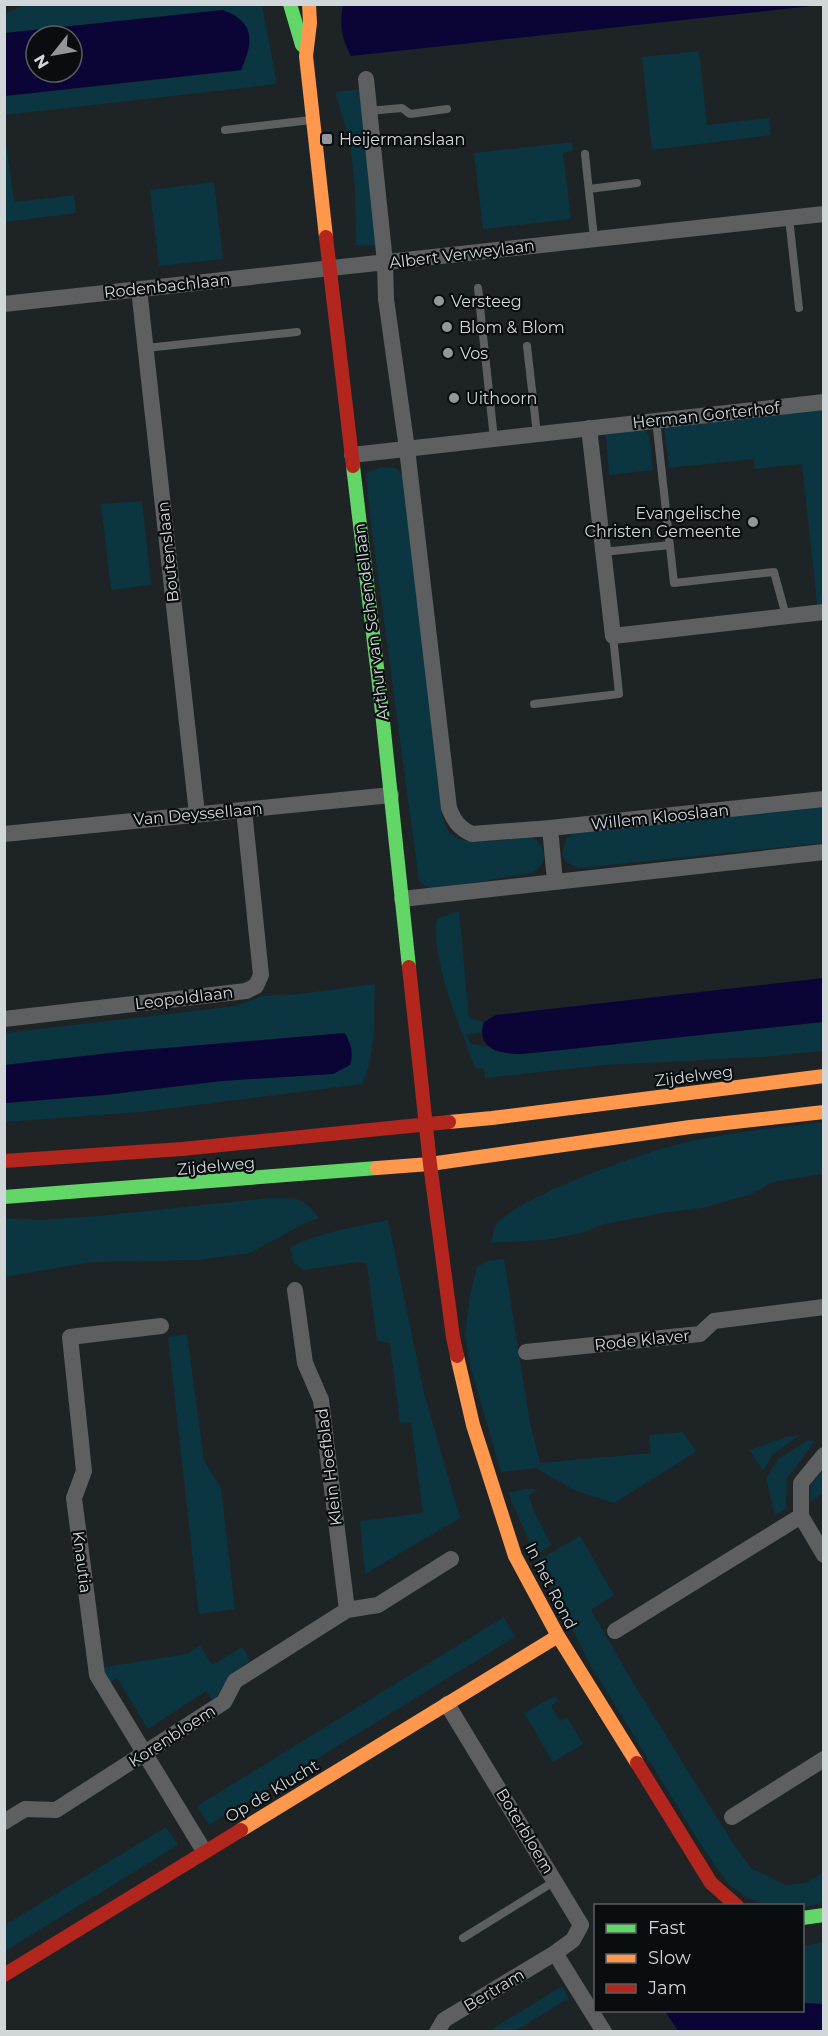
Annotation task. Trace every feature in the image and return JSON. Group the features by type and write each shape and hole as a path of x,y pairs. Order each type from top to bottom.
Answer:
{"street":[{"name":"Arthur van Schendellaan","path":"290,4 306,56 391,795 425,1124"},
{"name":"Arthur van Schendellaan","path":"306,56 310,23 309,4"},
{"path":"366,79 385,262 386,299 407,448 449,808 453,820 463,830 472,834 550,828 555,880"},
{"name":"Albert Verweylaan","path":"329,269 824,214"},
{"name":"Rodenbachlaan","path":"4,304 329,269"},
{"name":"Boutenslaan","path":"139,289 197,814"},
{"name":"Herman Gorterhof","path":"352,455 824,402"},
{"path":"589,428 612,636 824,612"},
{"name":"Van Deyssellaan","path":"4,834 391,795"},
{"name":"Willem Klooslaan","path":"550,828 824,799"},
{"name":"Leopoldlaan","path":"4,1019 246,991 256,986 261,975 244,810"},
{"path":"402,899 555,880 824,852"},
{"name":"Zijdelweg","path":"4,1161 182,1149 492,1118 824,1076"},
{"name":"Zijdelweg","path":"4,1197 430,1164 690,1127 824,1112"},
{"path":"425,1124 430,1164"},
{"name":"In het Rond","path":"430,1164 453,1337 472,1425 515,1556 558,1636 711,1883 735,1904"},
{"name":"Klein Hoefblad","path":"295,1290 305,1364 321,1400 347,1610"},
{"name":"Rode Klaver","path":"526,1352 700,1334 714,1321 824,1307"},
{"name":"Knautia","path":"160,1326 70,1337 84,1471 74,1498 97,1675 204,1851"},
{"path":"824,1455 801,1483 801,1516 824,1555"},
{"path":"615,1631 801,1516"},
{"name":"Korenbloem","path":"4,1822 25,1809 56,1809 224,1702 235,1681 347,1610 378,1605 451,1559"},
{"name":"Op de Klucht","path":"4,1975 558,1636"},
{"name":"Boterbloem","path":"447,1704 581,1925 573,1940 555,1953"},
{"path":"732,1817 824,1759"},
{"path":"804,1918 824,1915"},
{"path":"555,1953 604,2031"},
{"name":"Bertram","path":"437,2031 444,2020 555,1953"}],"lane":[{"path":"369,111 402,108 410,114 447,109"},
{"path":"225,130 312,120"},
{"path":"585,154 594,238"},
{"path":"589,189 637,183"},
{"path":"789,218 799,308"},
{"path":"478,288 494,439"},
{"path":"146,348 297,332"},
{"path":"527,346 537,434"},
{"path":"656,420 674,583 774,572 786,616"},
{"path":"603,552 670,545"},
{"path":"534,704 619,694 612,636"},
{"path":"463,1938 555,1881"}],"shaded area":[{"path":"25,4 262,5 277,84 5,115 5,96 236,71 223,10 84,25 24,24 24,31 5,33 4,15"},
{"path":"343,4 821,5 351,56 342,31"},
{"path":"223,10 241,20 249,34 248,50 241,70 5,96 5,33 24,31 24,84 84,84 84,25"},
{"path":"699,51 707,125 769,118 771,135 652,150 642,57"},
{"path":"360,89 377,245 356,245 355,186 349,138 335,92"},
{"path":"4,127 14,202 74,195 76,213 5,222"},
{"path":"572,142 573,151 563,153 571,219 483,229 474,153"},
{"path":"214,182 223,259 159,266 150,190"},
{"path":"823,408 823,603 817,604 802,464 755,469 753,459 669,468 664,426"},
{"path":"645,429 649,436 653,470 609,475 606,435"},
{"path":"381,467 395,468 404,476 444,823 450,833 466,841 488,842 530,836 543,849 544,855 542,864 531,873 436,889 419,881 366,473"},
{"path":"142,501 151,585 111,590 101,504"},
{"path":"823,805 823,843 579,868 566,862 562,854 566,839 574,833"},
{"path":"459,911 469,1018 484,1022 481,1032 466,1035 471,1044 489,1047 497,1052 523,1054 823,1022 823,1051 762,1057 604,1065 485,1078 484,1069 475,1068 455,1015 438,952 437,919"},
{"path":"823,978 823,1022 523,1054 499,1051 483,1039 484,1022 496,1015"},
{"path":"375,984 372,1048 362,1084 141,1112 5,1122 5,1103 104,1095 222,1081 345,1033 119,1052 5,1065 5,1033 237,1006 262,996 299,994"},
{"path":"345,1033 351,1049 350,1065 333,1074 222,1081 104,1095 5,1103 5,1065 119,1052"},
{"path":"823,1122 823,1174 773,1182 749,1195 702,1208 604,1224 582,1233 545,1240 491,1243 496,1225 508,1214 553,1189 610,1166 697,1140"},
{"path":"287,1198 303,1202 319,1218 307,1222 250,1253 197,1260 92,1262 5,1277 5,1218 41,1220 99,1216"},
{"path":"388,1220 424,1393 460,1518 365,1574 360,1521 423,1513 411,1422 400,1423 390,1343 377,1341 367,1264 359,1262 303,1270 294,1263 290,1247 326,1234"},
{"path":"504,1259 530,1423 540,1463 651,1453 649,1435 683,1432 696,1452 614,1503 574,1490 536,1468 501,1472 471,1368 465,1336 470,1295 477,1267 487,1261"},
{"path":"187,1334 204,1461 221,1488 235,1609 199,1614 168,1337"},
{"path":"799,1436 773,1454 763,1471 750,1450 786,1437"},
{"path":"808,1440 815,1441 787,1478 786,1509 775,1515 766,1478 778,1459"},
{"path":"823,1470 823,1493 810,1502 811,1485"},
{"path":"538,1489 529,1496 551,1545 535,1555 508,1493"},
{"path":"580,1536 614,1595 591,1610 632,1681 734,1845 751,1868 786,1885 806,1883 823,1872 823,1903 804,1907 804,1904 764,1904 748,1898 729,1885 703,1848 591,1666 537,1561"},
{"path":"504,1617 515,1637 209,1825 197,1806"},
{"path":"200,1645 212,1665 243,1647 250,1661 231,1674 216,1698 212,1700 206,1691 148,1729 117,1678 108,1684 98,1668 187,1654"},
{"path":"555,1696 558,1701 551,1706 560,1721 567,1717 583,1744 553,1762 524,1713"},
{"path":"166,1827 178,1845 5,1951 5,1925"},
{"path":"823,1942 823,2004 804,2003 804,1946"},
{"path":"562,1986 569,1998 515,2031 489,2031"},
{"path":"804,2003 823,2004 823,2031 678,2031 666,2012 804,2012"}],"traffic: fast":[{"path":"290,4 302,45"},
{"path":"353,466 409,967"},
{"path":"4,1197 377,1168"},
{"path":"804,1918 824,1915"}],"traffic: slow":[{"path":"309,4 310,23 306,56 326,237"},
{"path":"449,1122 824,1076"},
{"path":"377,1168 430,1164 690,1127 824,1112"},
{"path":"457,1356 473,1425 515,1556 558,1636 637,1763"},
{"path":"241,1830 558,1636"}],"traffic: jam":[{"path":"326,237 353,466"},
{"path":"409,967 430,1164 457,1356"},
{"path":"4,1161 182,1149 449,1122"},
{"path":"637,1763 711,1883 735,1904"},
{"path":"4,1975 241,1830"}],"place":[{"name":"Heijermanslaan","path":"327,139"},
{"name":"Versteeg","path":"439,301"},
{"name":"Blom & Blom","path":"447,327"},
{"name":"Vos","path":"448,353"},
{"name":"Uithoorn","path":"454,398"},
{"name":"Evangelische Christen Gemeente","path":"753,522"}]}
